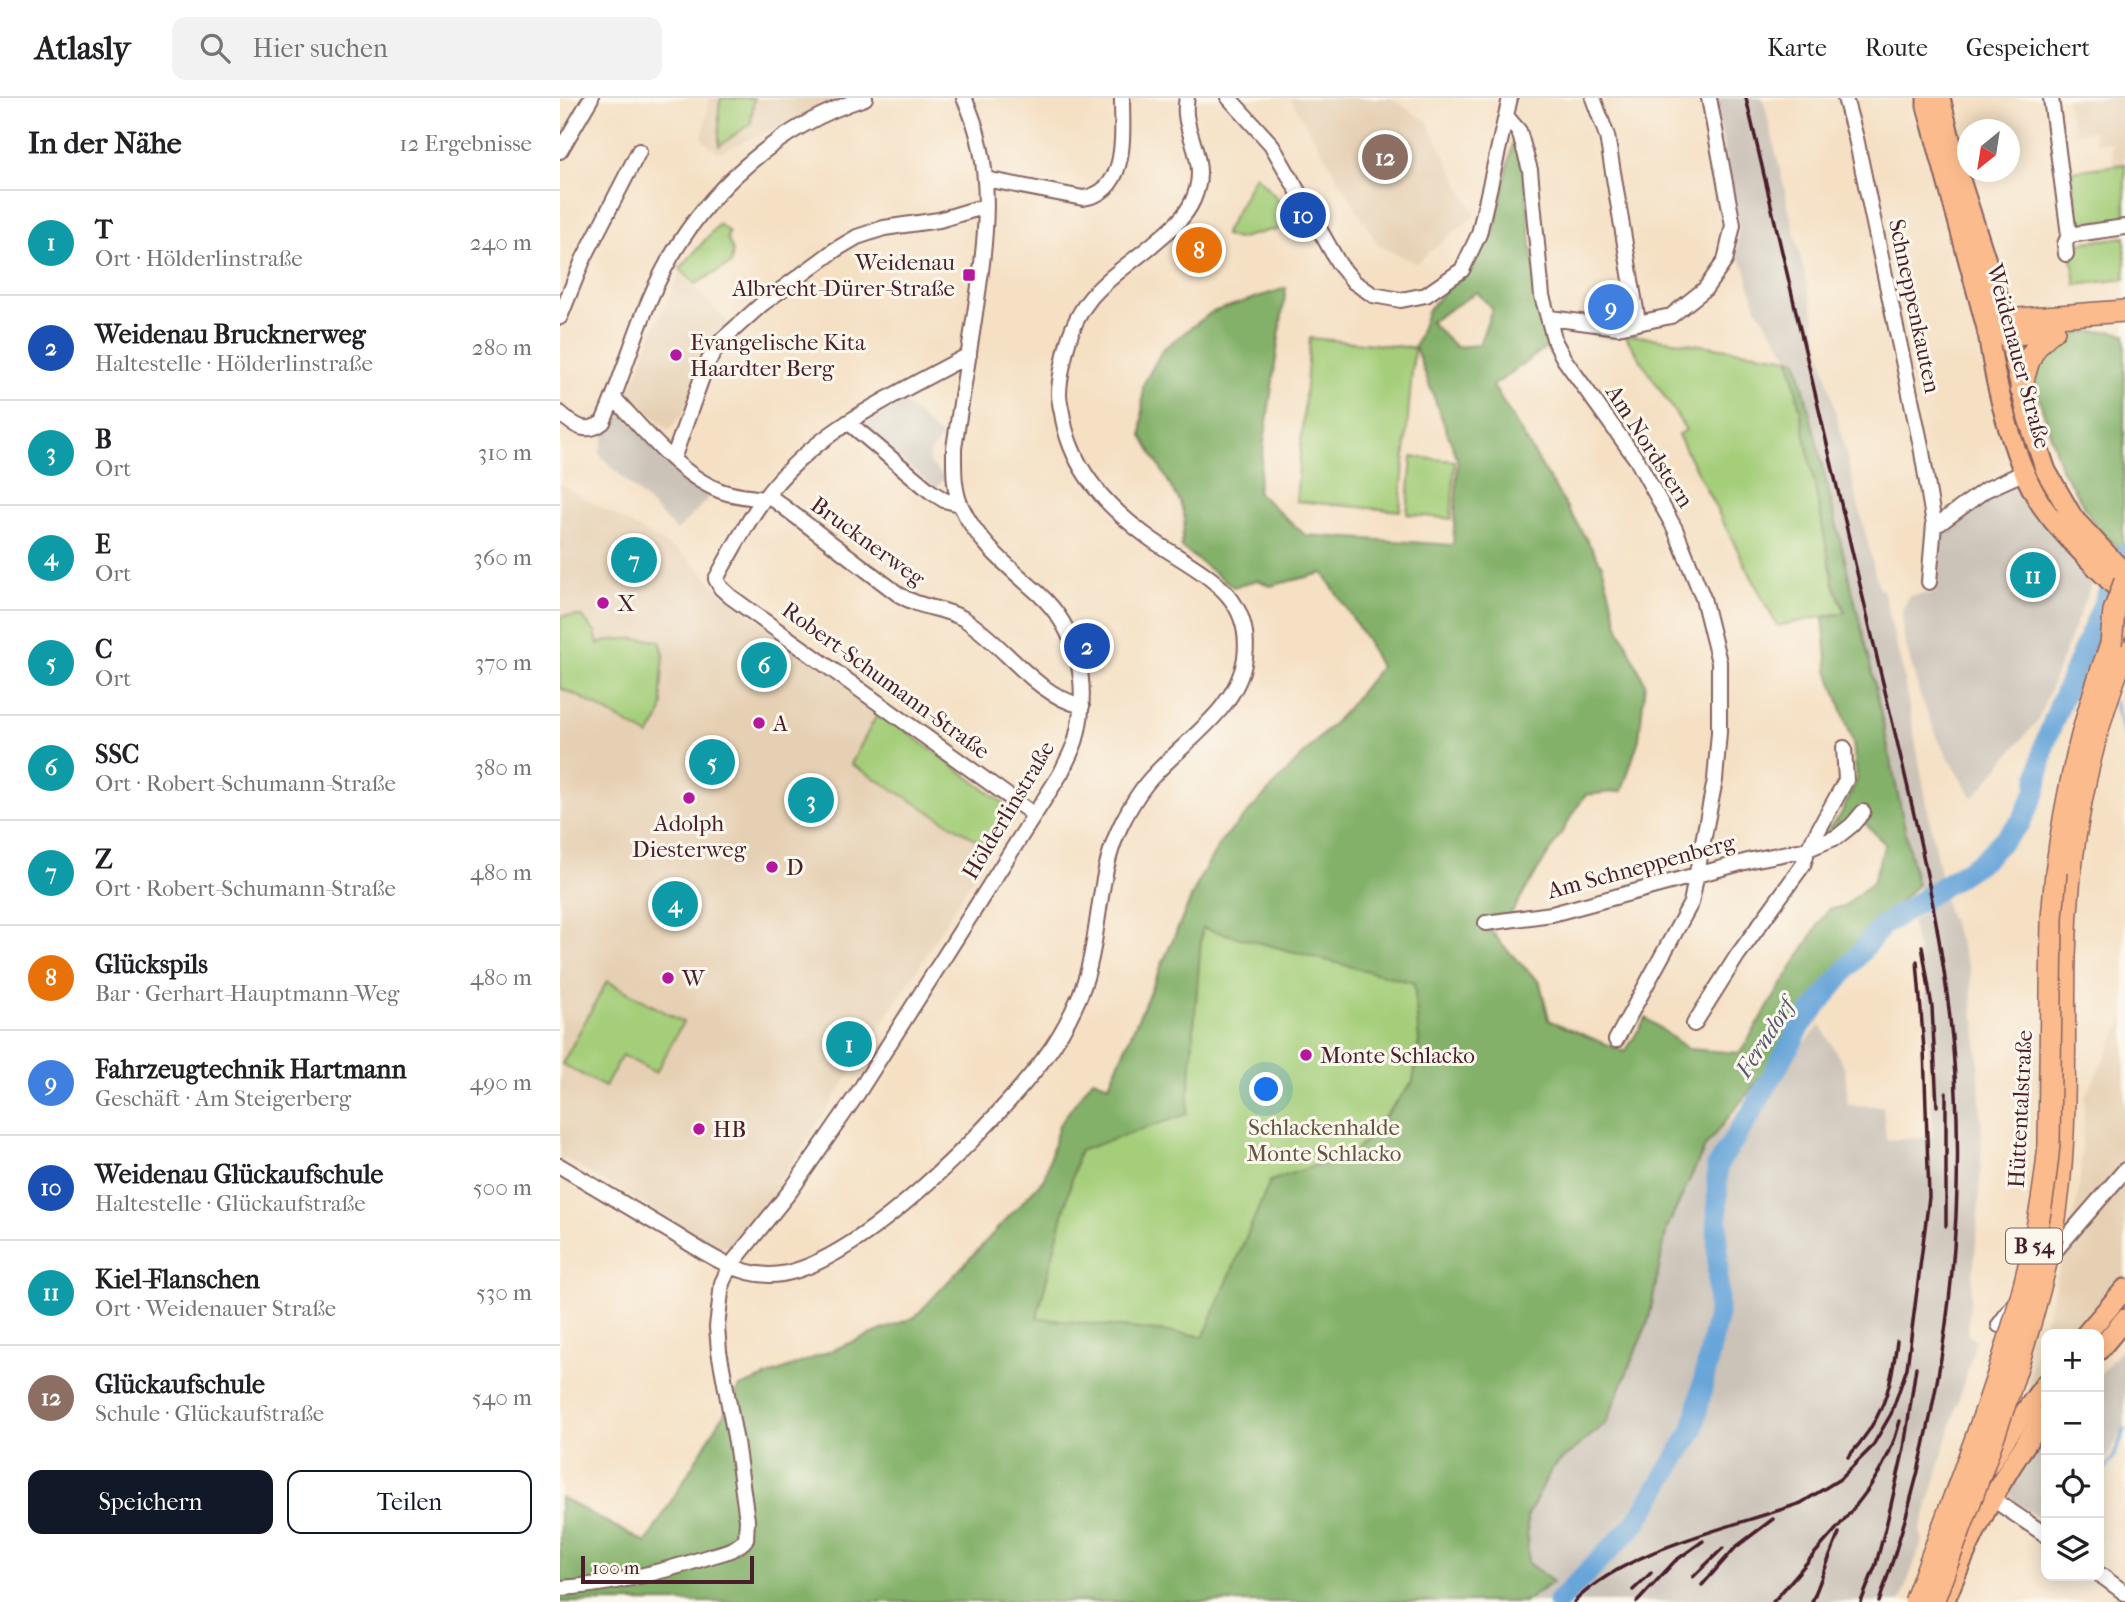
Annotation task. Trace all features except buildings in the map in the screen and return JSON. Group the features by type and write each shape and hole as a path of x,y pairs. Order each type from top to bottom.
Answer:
{"highway":[{"path":"2000,329 2125,311"},
{"path":"2000,329 2054,330 2100,324 2125,326"},
{"path":"2021,389 2031,353 2039,340 2054,330"},
{"path":"2118,648 2113,611 2125,582"},
{"name":"Hüttentalstraße","path":"1933,1602 2015,1374 2043,1279 2052,1237 2064,1144 2065,958 2071,874 2086,781 2125,609"},
{"name":"Hüttentalstraße","path":"1915,1602 2000,1369 2037,1235 2049,1144 2052,918 2060,839 2082,728 2118,648"}],"main road":[{"name":"Weidenauer Straße","path":"1927,98 1943,171 2021,389 2036,445 2054,488 2125,596"},
{"name":"Weidenauer Straße","path":"1940,98 2000,329 1991,354 2025,472 2046,512 2102,562 2125,574"},
{"path":"2090,1329 2125,1289"},
{"path":"2104,1344 2125,1319"},
{"path":"1927,1602 1954,1532 1979,1483 2008,1434 2041,1390"},
{"path":"1944,1602 1991,1498 2041,1422"}],"street":[{"path":"560,151 591,98"},
{"path":"560,413 581,428 596,428 603,422 660,276 681,240 715,195 765,148 795,128 821,114 864,98"},
{"name":"Hölderlinstraße","path":"730,1266 791,1190 856,1096 1061,773 1076,741 1082,706 1082,676 1077,651 1057,613 985,545 961,505 954,478 954,448 986,242 985,179 979,141 964,98"},
{"path":"985,179 1083,198 1094,197 1106,190 1115,177 1119,162 1122,98"},
{"path":"560,1166 730,1266 769,1275 799,1270 831,1256 886,1216 954,1159 1004,1107 1048,1053 1065,1027 1082,990 1095,940 1109,854 1133,803 1150,779 1220,710 1233,693 1245,657 1245,632 1229,595 1207,574 1151,539 1115,511 1096,490 1079,465 1067,438 1059,395 1073,323 1085,304 1110,278 1182,219 1194,198 1199,180 1199,163 1184,113 1187,98"},
{"path":"1229,98 1271,144 1339,264 1354,282 1373,295 1401,300 1426,295 1462,270 1479,234 1510,98"},
{"path":"1593,98 1607,136 1638,322"},
{"path":"1550,318 1618,327 1671,316 1706,289 1724,261 1733,225 1709,98"},
{"name":"Schneppenkauten","path":"1845,98 1857,138 1921,446 1934,524 1929,582"},
{"path":"2050,98 2069,235 2065,244 2066,254"},
{"name":"Am Nordstern","path":"1507,117 1519,131 1530,170 1542,296 1555,342 1564,359 1637,460 1675,529 1703,598 1719,662 1720,700 1715,780 1691,903 1616,1040"},
{"path":"560,317 583,260 639,150"},
{"path":"673,459 707,363 722,341 761,304 857,237 884,229 939,220 986,206"},
{"path":"2069,235 2125,227"},
{"path":"614,398 695,478 720,491 766,497 793,467 848,422 969,355"},
{"path":"848,422 930,491 944,500 961,505"},
{"path":"1934,524 1940,523 1985,490 2025,472"},
{"name":"Robert-Schumann-Straße","path":"766,497 734,545 716,579 721,588 1033,814"},
{"name":"Brucknerweg","path":"766,497 905,599 913,604 961,618 980,631 1052,694 1082,706"},
{"path":"1694,1024 1737,956 1803,866 1808,849 1846,780 1844,748"},
{"name":"Am Schneppenberg","path":"1486,923 1552,914 1752,860 1808,849 1837,837 1863,812"},
{"path":"1998,1325 2040,1269 2125,1170"},
{"path":"560,1588 595,1586 634,1579 687,1564 743,1543 747,1534 747,1520 717,1326 722,1283 730,1266"},
{"path":"1991,1498 2041,1532"},
{"path":"2104,1578 2122,1593"}],"shaded area":[{"path":"710,98 843,98 718,153 702,139"},
{"path":"1290,98 1391,98 1427,121 1475,215 1416,263 1378,245"},
{"path":"1714,98 1763,98 1821,353 1879,589 1883,590 1902,669 1946,907 1970,970 1973,1015 1976,1022 1982,1138 1977,1234 1967,1333 1976,1340 1920,1532 1923,1540 1900,1602 1524,1602 1552,1582 1528,1563 1527,1517 1552,1468 1606,1423 1649,1319 1667,1228 1705,1147 1821,1025 1845,1069 1848,1105 1883,1106 1886,1140 1933,1137 1924,977 1911,922 1924,912 1879,702 1797,360 1790,358 1756,307 1745,268 1737,254 1739,222"},
{"path":"2066,98 2125,98 2125,171 2115,173 2111,142 2095,143 2093,131 2074,133"},
{"name":"Evangelische Kita Haardter Berg","path":"680,273 730,324 683,414 668,430 629,393 656,324"},
{"path":"904,403 942,437 928,456 929,463 945,477 936,489 860,425"},
{"path":"620,413 713,493 677,531 599,454 607,427 615,414"},
{"path":"2017,481 2026,503 2092,582 2038,720 1973,798 1940,743 1920,696 1904,638 1902,611 1909,596 1934,593 1939,570 1938,534 1965,510 1994,491"},
{"path":"560,484 688,557 720,591 881,708 851,764 990,848 918,968 778,1186 731,1245 708,1243 564,1158 560,1165"},
{"path":"2125,1018 2125,1280 2083,1329 2043,1329 2079,1192 2085,1097"},
{"path":"2041,1335 2041,1380 2029,1395 2029,1375"},
{"path":"2125,1345 2125,1426 2104,1461 2104,1392 2104,1370"},
{"path":"2041,1443 2041,1519 2013,1501 2008,1489 2021,1466"}],"green space":[{"path":"721,98 754,98 751,123 719,146 719,107"},
{"path":"1513,141 1524,161 1531,245 1548,346 1493,386 1602,565 1619,628 1645,683 1639,739 1622,791 1585,795 1510,915 1490,929 1540,983 1548,1020 1625,1052 1646,1018 1688,1049 1740,1053 1828,909 1843,907 1873,882 1885,844 1865,823 1820,836 1840,816 1857,780 1853,742 1828,670 1823,618 1845,612 1834,585 1790,358 1797,360 1875,685 1917,886 1902,899 1705,1147 1667,1228 1649,1319 1606,1423 1552,1468 1527,1517 1528,1563 1553,1582 1524,1602 560,1602 560,1497 646,1543 740,1387 915,1317 1044,1179 1059,1125 1093,1079 1109,1085 1201,876 1222,840 1346,710 1380,667 1366,639 1323,573 1270,586 1258,580 1233,587 1181,547 1185,519 1180,502 1142,436 1143,385 1163,349 1212,312 1286,288 1257,492 1305,535 1453,545 1458,461 1415,347 1428,310 1493,235","holes":["1477,292 1492,309 1479,345 1456,347 1430,322","1202,928 1414,983 1419,1041 1413,1082 1355,1152 1270,1181 1204,1336 1037,1318 1079,1151 1187,1114"]},
{"path":"2125,164 2125,218 2079,224 2071,171"},
{"path":"1255,175 1290,212 1276,231 1237,239 1224,235"},
{"path":"719,224 729,232 727,238 733,251 731,264 695,284 680,269"},
{"path":"2125,237 2125,279 2076,285 2070,244"},
{"path":"2111,331 2125,334 2123,552 2097,528 2061,468 2036,388 2035,367 2050,340 2084,332"},
{"path":"1624,334 1790,358 1834,585 1845,612 1777,626 1678,435 1686,430"},
{"path":"1310,338 1414,348 1400,511 1296,501"},
{"path":"1412,457 1455,461 1451,519 1407,514"},
{"path":"560,616 581,616 595,632 598,644 629,639 660,641 664,654 661,691 663,705 659,719 649,736 560,688"},
{"path":"879,711 1013,810 990,848 851,764"},
{"name":"Schlackenhalde Monte Schlacko","path":"1196,887 1489,928 1540,983 1551,1026 1411,1399 948,1385 1031,1262"},
{"path":"607,981 683,1022 656,1073 622,1055 605,1087 562,1064"}],"waterway":[{"name":"Ferndorf","path":"1558,1602 1636,1523 1693,1430 1718,1314 1717,1166 1802,1024 1882,926 1983,860 2021,822 2036,791 2044,746 2060,704 2125,554"},
{"path":"2097,618 2101,645"},
{"path":"2115,703 2125,738"},
{"path":"2104,1471 2114,1456 2125,1429"}],"railway":[{"path":"1746,98 1922,853 1946,986 1954,1064 1956,1221 1949,1298 1923,1452 1879,1602"},
{"path":"1922,946 1932,1007 1937,1106"},
{"path":"1574,1602 1596,1583 1651,1554 1712,1531 1801,1503 1840,1479 1872,1447 1891,1414 1907,1368 1929,1197 1924,1049 1917,961"},
{"path":"1946,1093 1946,1226"},
{"path":"1848,1457 1869,1430 1883,1404 1892,1375 1897,1341"},
{"path":"1885,1531 1904,1448 1916,1367"},
{"path":"1773,1602 1869,1487 1888,1456 1900,1421"},
{"path":"1702,1585 1736,1547 1773,1519"},
{"path":"1861,1602 1876,1564 1887,1522"},
{"path":"1812,1602 1839,1533"},
{"path":"1637,1602 1675,1561 1703,1541"},
{"path":"1693,1577 1723,1548"},
{"path":"1633,1590 1651,1573"}],"place":[{"name":"Glückaufschule","path":"1385,157"},
{"name":"Weidenau Glückaufschule","path":"1303,215"},
{"name":"Glückspils","path":"1199,250"},
{"name":"Weidenau Albrecht-Dürer-Straße","path":"969,275"},
{"name":"Fahrzeugtechnik Hartmann","path":"1611,307"},
{"name":"Evangelische Kita Haardter Berg","path":"676,355"},
{"name":"Z","path":"634,560"},
{"name":"Kiel-Flanschen","path":"2033,575"},
{"name":"X","path":"603,603"},
{"name":"Weidenau Brucknerweg","path":"1087,646"},
{"name":"SSC","path":"764,665"},
{"name":"A","path":"759,723"},
{"name":"C","path":"712,762"},
{"name":"Adolph Diesterweg","path":"689,798"},
{"name":"B","path":"811,800"},
{"name":"D","path":"772,867"},
{"name":"E","path":"675,904"},
{"name":"W","path":"668,978"},
{"name":"T","path":"849,1044"},
{"name":"Monte Schlacko","path":"1306,1055"},
{"name":"HB","path":"699,1129"}]}
